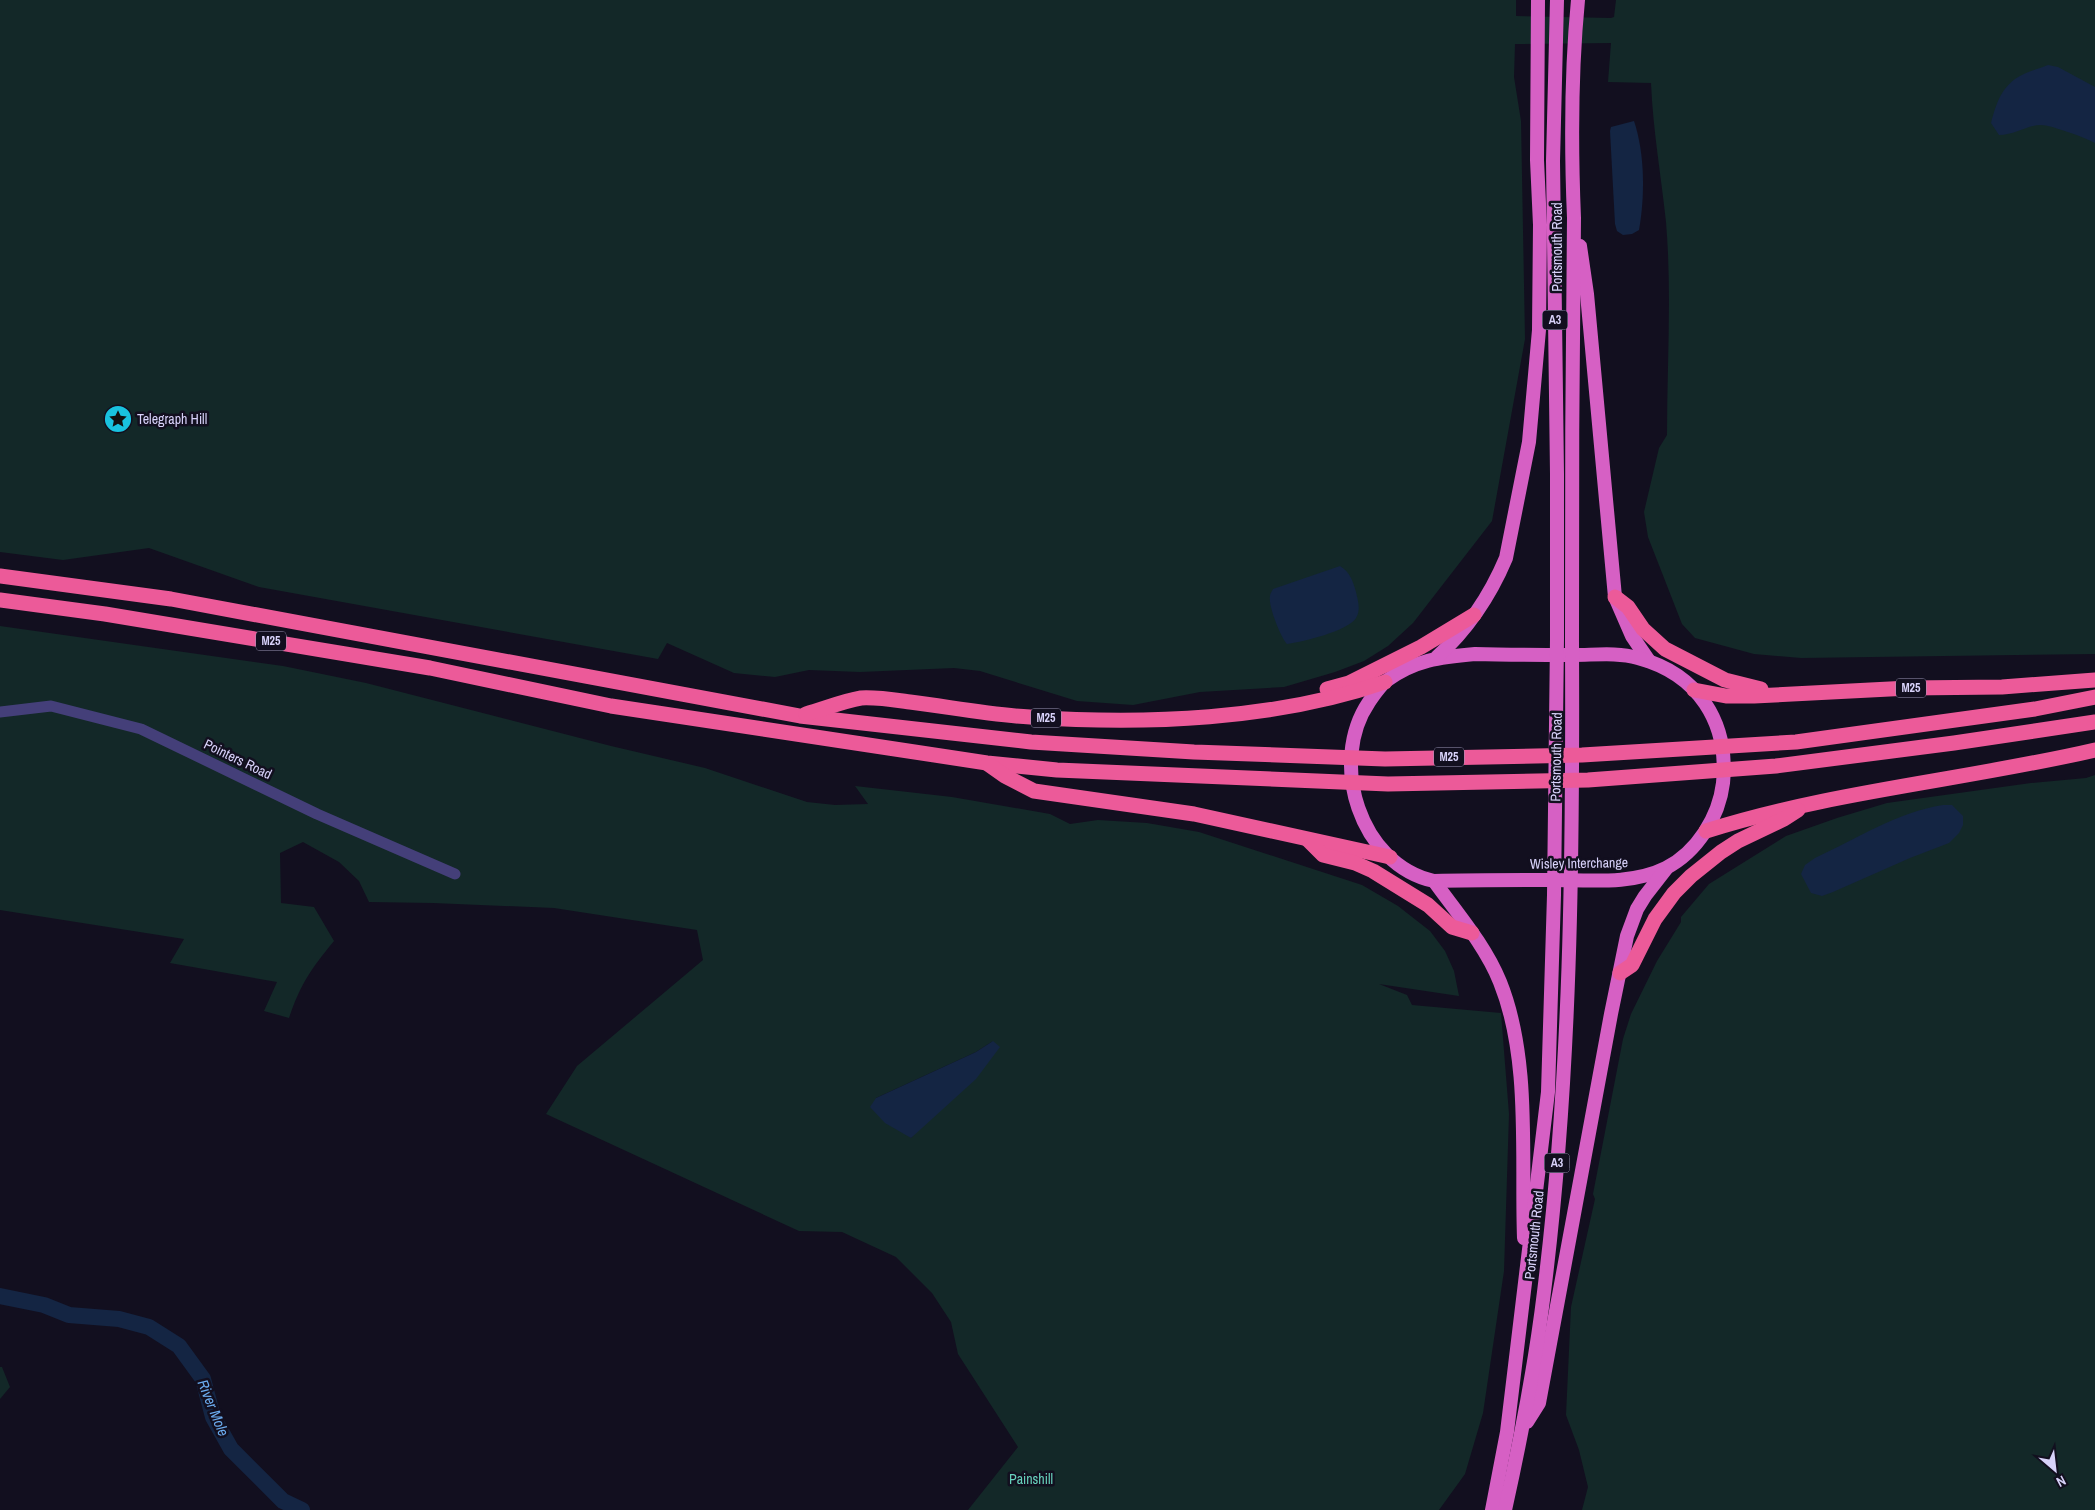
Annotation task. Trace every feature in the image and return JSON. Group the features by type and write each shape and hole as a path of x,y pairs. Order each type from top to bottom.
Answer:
{"highway":[{"name":"A3","path":"1437,657 1462,634 1492,588 1506,558 1529,442 1535,386 1540,289 1537,160 1538,0"},
{"name":"Portsmouth Road","path":"1492,1510 1506,1432 1526,1284 1548,1092 1554,895 1557,639 1553,161 1557,0"},
{"name":"Portsmouth Road","path":"1505,1510 1522,1429 1544,1294 1554,1206 1567,1024 1572,792 1574,218 1572,173 1574,46 1578,0"},
{"name":"A3","path":"1574,218 1587,294 1614,597 1632,636 1649,662"},
{"name":"M25","path":"0,576 172,599 800,716 1031,742 1194,752 1395,758 1582,755 1796,742 2035,709 2095,697"},
{"name":"M25","path":"1614,597 1628,607 1643,629 1665,649 1724,680 1756,687 1772,694"},
{"name":"M25","path":"0,600 105,614 430,668 611,706 987,763 1057,770 1388,784 1525,782 1776,766 1954,743 2095,722"},
{"name":"M25","path":"800,716 861,698 896,700 998,715 1080,720 1217,715 1295,706 1320,691 1349,683 1421,647 1474,615"},
{"name":"Wisley Interchange","path":"1475,654 1620,654 1649,662 1679,677 1707,704 1718,728 1723,757 1722,786 1718,804 1706,831 1691,850 1667,868 1630,879 1434,881 1416,875 1390,857 1366,824 1355,801 1350,768 1354,731 1366,707 1385,682 1416,664 1437,657 1475,654"},
{"name":"M25","path":"1694,690 1726,696 1908,688 2002,687 2095,680"},
{"path":"1295,706 1351,694 1385,682"},
{"path":"1706,831 1745,818 1806,805 2095,750"},
{"name":"M25","path":"987,763 1005,776 1034,791 1194,814 1390,857"},
{"path":"1620,973 1632,966 1654,919 1674,893 1691,876 1738,841 1784,820 1806,805"},
{"name":"M25","path":"1308,840 1323,855 1373,871 1428,905 1452,926 1472,933"},
{"name":"A3","path":"1522,1429 1539,1403 1610,1014 1627,936 1637,909 1667,868"},
{"name":"A3","path":"1434,881 1472,933 1500,981 1514,1027 1517,1043 1523,1137 1522,1186 1526,1284"}],"street":[{"name":"Pointers Road","path":"0,712 51,706 141,728 326,818 455,874"}],"green space":[{"path":"0,0 1516,0 1516,16 1611,18 1614,17 1616,0 2095,0 2095,654 1801,658 1754,654 1695,638 1682,624 1648,537 1644,512 1659,448 1667,435 1669,328 1668,249 1651,83 1608,82 1611,43 1515,44 1514,77 1521,121 1525,339 1492,521 1413,623 1388,646 1364,661 1335,672 1284,687 1200,692 1133,705 1077,701 980,671 954,668 860,672 809,670 775,677 734,673 667,643 658,659 259,587 149,548 63,560 0,552"},
{"name":"Painshill","path":"0,626 283,666 366,683 611,746 705,768 807,802 835,805 868,804 855,786 952,797 1050,814 1070,824 1098,820 1147,823 1199,832 1362,885 1398,906 1430,931 1445,951 1454,971 1459,996 1379,984 1407,995 1412,1005 1501,1013 1509,1114 1504,1271 1483,1413 1465,1474 1439,1510 968,1510 1018,1447 958,1354 951,1322 932,1293 896,1257 842,1232 799,1231 546,1114 577,1066 703,960 697,930 554,908 369,902 359,881 339,862 303,842 280,853 281,903 314,907 334,941 307,977 289,1018 264,1011 277,982 170,963 184,939 0,910","holes":["993,1041 911,1138 876,1098 976,1052"]},
{"path":"2095,775 2095,1510 1582,1510 1588,1487 1579,1450 1566,1415 1571,1307 1595,1199 1593,1194 1623,1039 1631,1014 1657,961 1681,922 1681,917 1709,884 1786,836 1837,818 1887,803 2031,783 2086,778"},
{"path":"0,1367 2,1367 10,1387 0,1399"}],"water":[{"path":"2048,65 2058,67 2095,87 2095,143 2068,132 2041,125 1999,135 1991,123 1996,107 2006,87 2018,77"},
{"path":"1634,121 1642,161 1642,203 1639,230 1632,234 1623,235 1617,231 1615,224 1610,131 1611,127"},
{"path":"1340,566 1349,574 1355,588 1359,605 1356,618 1351,623 1335,631 1287,644 1278,629 1271,607 1270,595 1273,589"},
{"path":"1943,805 1952,805 1963,816 1963,825 1959,833 1949,843 1822,896 1811,893 1801,874 1805,865 1815,858 1894,820"},
{"path":"993,1041 1000,1047 976,1079 911,1138 885,1123 870,1107 876,1098 976,1052"}],"waterway":[{"name":"River Mole","path":"0,1296 44,1305 69,1315 119,1319 149,1327 179,1346 203,1379 213,1417 231,1449 283,1501 302,1510"}],"place":[{"name":"Telegraph Hill","path":"118,419"}]}
